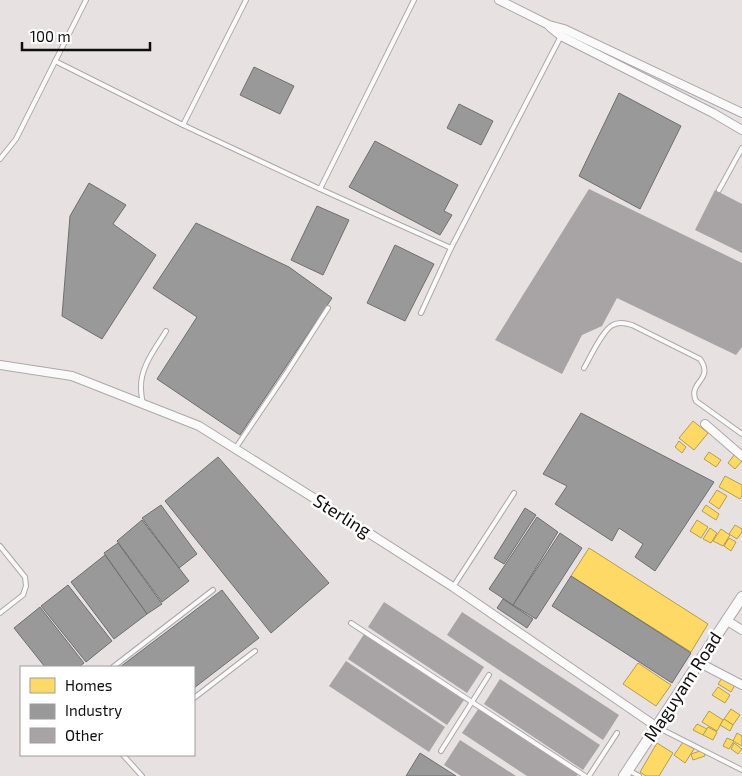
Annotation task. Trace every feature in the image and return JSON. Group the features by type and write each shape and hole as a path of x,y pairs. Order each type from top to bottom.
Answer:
{"main road":[{"name":"Maguyam Road","path":"626,773 742,598"}],"street":[{"path":"499,0 549,25 742,130"},
{"path":"562,33 645,68 742,113"},
{"path":"641,76 645,68"},
{"path":"713,113 718,102"},
{"name":"Sterling","path":"0,365 72,376 199,426 453,587 657,726"},
{"path":"704,424 742,456"},
{"path":"726,620 742,630"},
{"path":"698,662 742,685"}],"lane":[{"path":"0,159 16,139 86,0"},
{"path":"183,125 246,0"},
{"path":"320,189 414,0"},
{"path":"421,313 451,248 562,33"},
{"path":"55,62 183,125 451,248"},
{"path":"719,190 742,148"},
{"path":"235,449 328,308"},
{"path":"584,368 607,329 614,324 622,322 632,325 700,359 705,365 706,371 694,391 696,401 742,434"},
{"path":"143,404 140,388 145,369 166,331"},
{"path":"453,587 514,493"},
{"path":"0,546 26,577 26,586 23,595 0,613"},
{"path":"114,666 213,590"},
{"path":"351,623 587,776 617,733"},
{"path":"195,697 255,651"},
{"path":"441,751 489,675"},
{"path":"657,726 742,770"},
{"path":"124,756 142,776"},
{"path":"626,773 639,776"}],"building: Homes":[{"path":"693,421 708,433 694,450 679,438"},
{"path":"679,441 686,447 682,453 675,447"},
{"path":"709,452 721,460 716,467 704,459"},
{"path":"734,455 742,461 735,469 728,463"},
{"path":"725,476 742,485 742,496 740,499 719,487"},
{"path":"717,490 727,496 719,509 709,502"},
{"path":"706,505 719,514 716,520 702,511"},
{"path":"697,520 708,527 701,538 690,531"},
{"path":"735,525 742,529 737,539 729,534"},
{"path":"710,528 717,533 711,543 703,539"},
{"path":"721,529 730,535 723,546 713,541"},
{"path":"729,538 736,542 731,551 724,546"},
{"path":"589,548 708,624 691,652 571,576"},
{"path":"638,663 671,685 656,706 623,684"},
{"path":"722,678 735,685 731,692 718,684"},
{"path":"718,687 730,695 725,703 712,695"},
{"path":"731,709 740,715 733,725 724,719"},
{"path":"709,711 723,720 717,731 702,722"},
{"path":"724,719 733,725 730,731 720,725"},
{"path":"697,724 707,729 703,735 693,730"},
{"path":"708,727 717,732 713,740 703,735"},
{"path":"737,733 742,736 742,746 733,741"},
{"path":"727,738 734,741 729,749 723,746"},
{"path":"683,742 694,749 685,763 674,755"},
{"path":"657,743 673,753 659,776 646,776 640,772"},
{"path":"734,743 742,749 738,754 731,749"},
{"path":"703,750 705,756 693,760 691,754"}],"building: Industry":[{"path":"254,67 294,86 280,114 240,95"},
{"path":"619,93 681,126 640,209 579,176"},
{"path":"459,104 493,121 481,145 447,128"},
{"path":"375,141 458,185 444,211 452,215 440,235 349,187"},
{"path":"89,183 126,205 113,224 156,255 102,339 62,316 70,216"},
{"path":"317,206 349,220 323,275 291,260"},
{"path":"196,223 289,267 332,298 240,435 157,379 197,317 153,288"},
{"path":"395,245 434,264 405,321 367,303"},
{"path":"581,413 714,482 655,571 635,557 643,544 619,528 612,541 555,504 567,486 543,474"},
{"path":"218,457 329,583 271,633 165,501"},
{"path":"161,505 197,554 179,568 142,518"},
{"path":"525,508 536,515 504,564 494,558"},
{"path":"537,517 558,532 513,605 489,589"},
{"path":"142,520 189,581 162,602 117,541"},
{"path":"560,533 582,548 536,619 513,605"},
{"path":"118,543 162,604 147,614 104,553"},
{"path":"105,555 147,614 114,639 71,582"},
{"path":"571,576 691,653 672,683 552,606"},
{"path":"68,585 112,641 86,662 41,606"},
{"path":"222,590 259,638 195,687 195,666 121,666"},
{"path":"503,599 533,619 527,628 497,608"},
{"path":"40,607 84,663 80,666 44,666 14,628"},
{"path":"420,753 456,776 406,776"}],"building: Other":[{"path":"589,189 742,263 742,347 736,355 617,298 602,326 582,335 562,374 495,340"},
{"path":"715,190 742,204 742,253 695,230"},
{"path":"384,602 484,667 467,693 368,627"},
{"path":"462,612 619,715 603,740 447,635"},
{"path":"364,634 464,700 447,725 348,659"},
{"path":"346,661 445,727 429,752 329,686"},
{"path":"500,679 600,745 583,770 484,704"},
{"path":"479,708 578,774 577,776 527,776 462,733"},
{"path":"460,740 516,776 461,776 444,765"}]}
